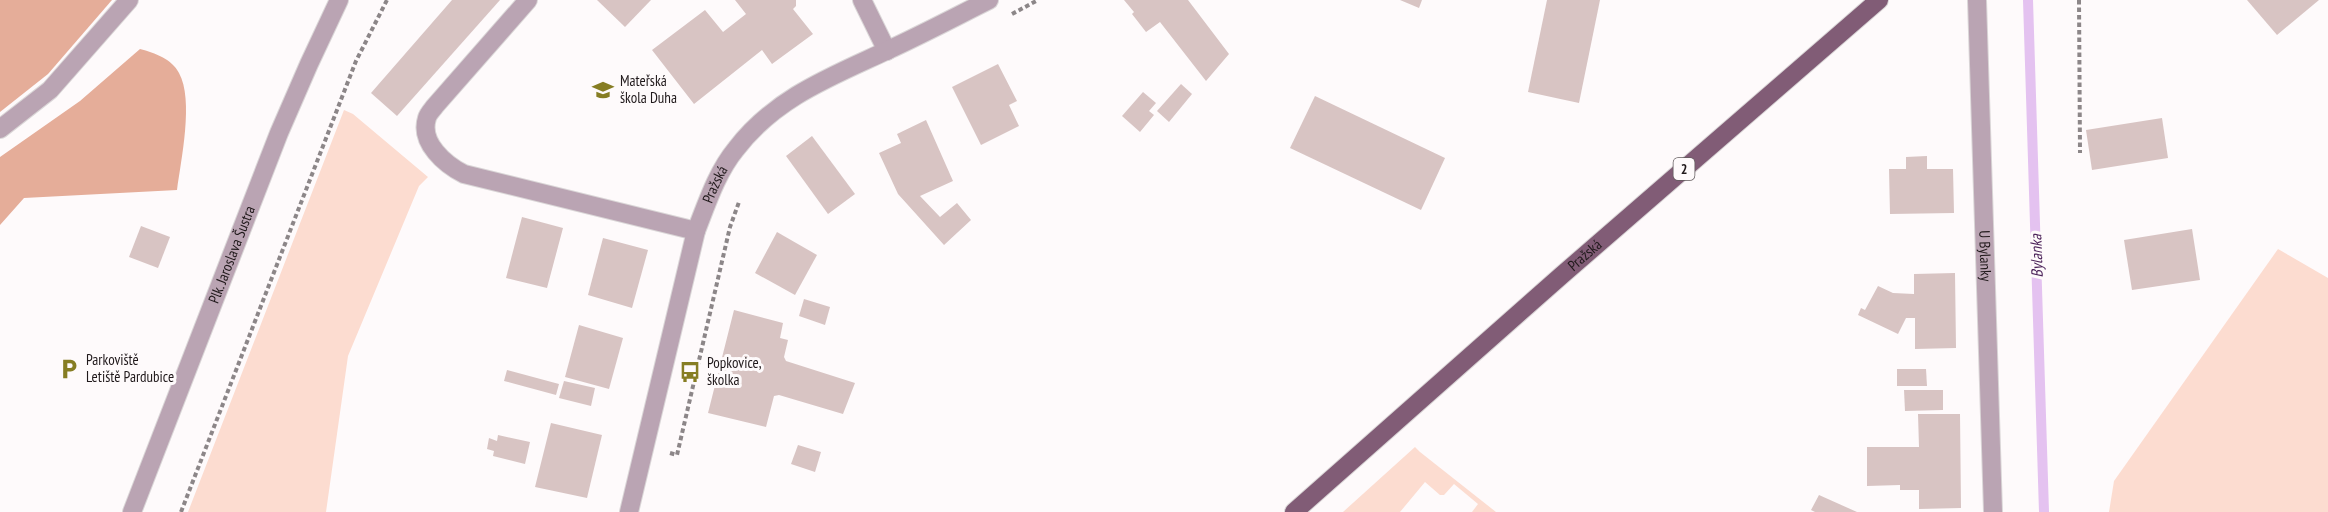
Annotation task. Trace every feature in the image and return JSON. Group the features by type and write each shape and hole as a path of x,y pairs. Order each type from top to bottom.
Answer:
{"main road":[{"name":"Pražská","path":"1294,512 1562,275 1879,0"}],"street":[{"path":"0,129 50,90 129,0"},
{"name":"Plk. Jaroslava Šustra","path":"132,512 279,133 339,0"},
{"path":"528,0 427,117 426,129 430,142 440,157 450,167 464,174 696,231"},
{"path":"862,0 887,51"},
{"name":"Pražská","path":"629,512 696,231 734,150 775,108 800,92 830,75 887,51 988,0"},
{"name":"U Bylanky","path":"1977,0 1993,512"}],"path":[{"path":"181,512 356,61 387,0"},
{"path":"1006,17 1038,0"},
{"path":"2079,0 2080,153"},
{"path":"644,448 678,455 730,227 742,194"}],"shaded area":[{"path":"0,0 112,0 48,74 0,112"},
{"path":"140,49 168,60 179,73 183,85 186,114 177,190 24,198 0,225 0,157 80,101"},
{"path":"344,110 353,114 428,177 419,186 348,356 326,512 188,512"},
{"path":"2278,249 2328,278 2328,512 2109,512 2114,481"},
{"path":"1415,447 1496,512 1472,512 1478,504 1454,484 1444,495 1440,495 1425,482 1400,512 1343,512"}],"building":[{"path":"452,0 500,0 397,116 371,93"},
{"path":"597,0 651,0 625,27"},
{"path":"735,0 796,0 796,6 793,9 813,34 772,64 762,50 694,104 652,50 705,10 723,32 746,14"},
{"path":"1124,0 1188,0 1229,54 1206,81 1160,22 1146,32"},
{"path":"1400,0 1422,0 1419,8"},
{"path":"1547,0 1600,0 1579,103 1528,92"},
{"path":"2247,0 2319,0 2277,35"},
{"path":"998,64 1017,101 1009,105 1019,126 981,145 952,87"},
{"path":"1181,84 1192,94 1169,122 1157,111"},
{"path":"1143,92 1156,103 1149,111 1154,115 1140,132 1122,116"},
{"path":"1315,96 1445,158 1421,210 1290,148"},
{"path":"2162,118 2168,158 2092,170 2086,130"},
{"path":"926,120 953,181 920,196 940,217 957,203 971,220 944,245 898,194 879,153 901,143 897,134"},
{"path":"812,136 855,194 828,214 786,156"},
{"path":"1927,156 1927,169 1953,169 1954,213 1890,214 1889,169 1906,169 1906,157"},
{"path":"522,217 563,228 547,288 506,278"},
{"path":"141,226 170,237 158,268 129,257"},
{"path":"2192,229 2200,280 2132,290 2124,240"},
{"path":"777,232 817,255 795,295 755,273"},
{"path":"603,238 648,250 632,308 588,295"},
{"path":"1955,273 1956,348 1915,349 1915,318 1906,318 1898,334 1858,315 1861,308 1865,310 1878,286 1893,293 1914,294 1914,274"},
{"path":"804,299 830,307 825,325 799,316"},
{"path":"734,310 783,323 780,338 788,340 784,357 786,361 855,383 843,414 779,395 774,396 766,427 708,413"},
{"path":"579,325 623,338 609,389 565,377"},
{"path":"1897,369 1926,369 1927,386 1897,386"},
{"path":"507,370 559,384 556,395 504,381"},
{"path":"564,381 595,388 591,406 559,398"},
{"path":"1904,390 1943,390 1943,410 1905,411"},
{"path":"1918,414 1960,414 1961,508 1919,509 1919,490 1900,490 1900,485 1867,486 1867,447 1919,447"},
{"path":"551,423 602,435 587,498 535,487"},
{"path":"498,435 530,442 525,464 493,456 494,451 487,449 489,438 497,441"},
{"path":"798,445 821,452 815,472 791,464"},
{"path":"1819,495 1857,512 1815,512 1811,510"}],"waterway":[{"name":"Bylanka","path":"2028,0 2044,512"}],"place":[{"name":"Mateřská škola Duha","path":"603,90"},
{"name":"Parkoviště Letiště Pardubice","path":"69,369"},
{"name":"Popkovice, školka","path":"690,372"}]}
